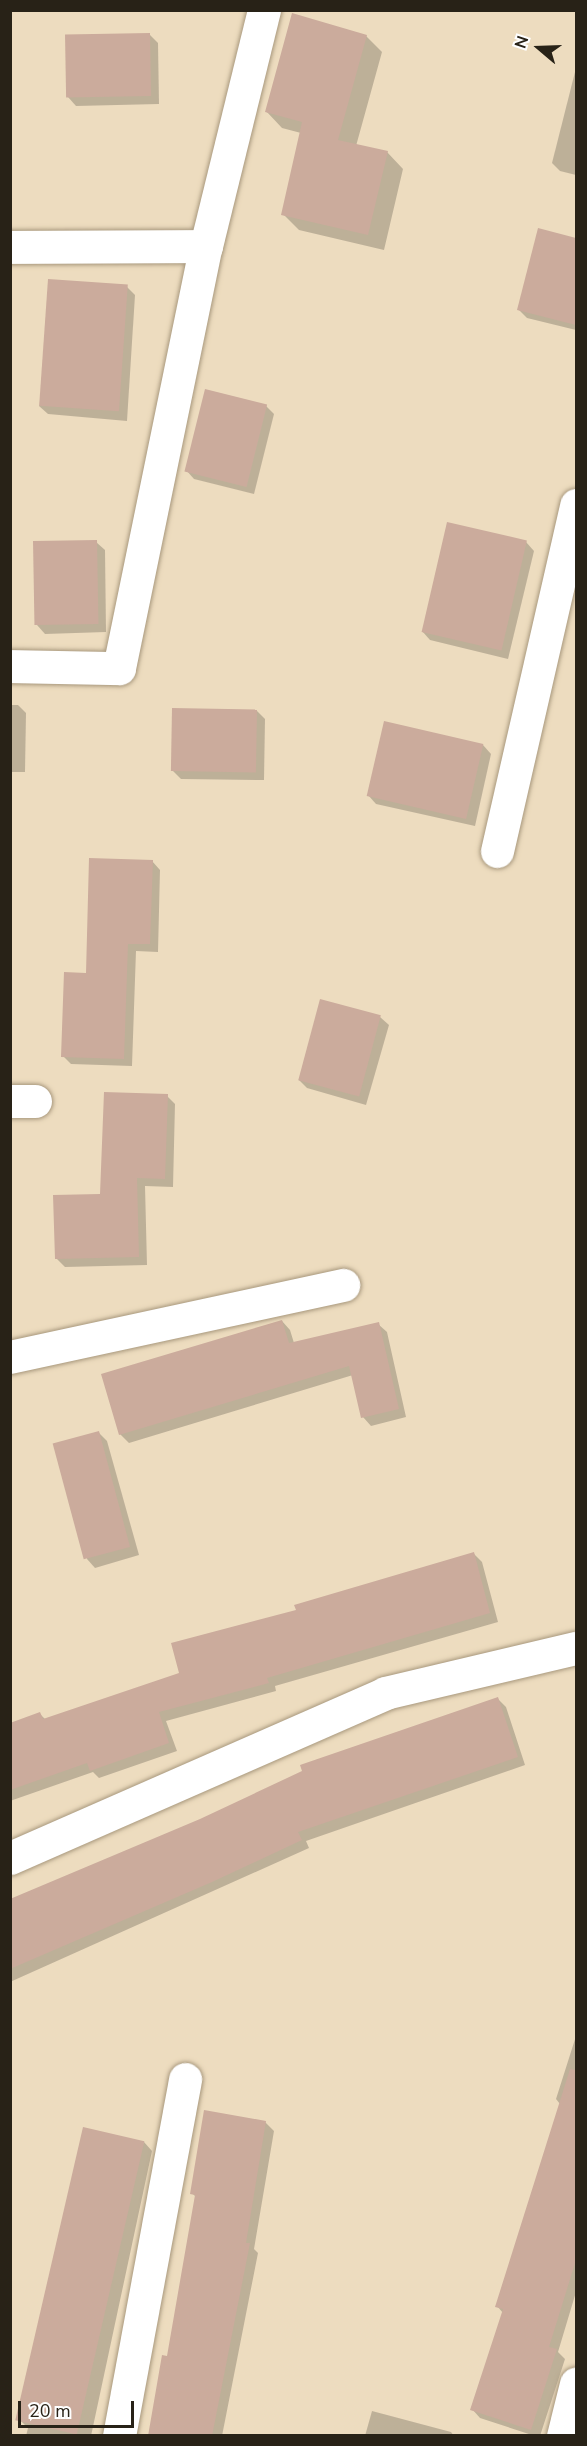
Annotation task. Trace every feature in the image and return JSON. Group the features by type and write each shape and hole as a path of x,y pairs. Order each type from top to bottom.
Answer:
{"street":[{"path":"10,666 119,668 206,246 264,10"},
{"path":"10,247 206,246"},
{"path":"497,851 576,505"},
{"path":"10,1357 343,1285"},
{"path":"10,1858 385,1693 576,1648"},
{"path":"119,2436 184,2079"},
{"path":"562,2436 576,2384"}],"building":[{"path":"292,13 367,35 338,140 388,151 368,235 281,215 302,122 265,112"},
{"path":"150,33 151,96 66,97 65,34"},
{"path":"538,228 576,238 576,325 517,310"},
{"path":"48,279 128,285 119,411 39,406"},
{"path":"205,389 267,404 247,487 184,471"},
{"path":"447,522 527,540 501,651 422,632"},
{"path":"97,540 98,624 34,625 33,541"},
{"path":"172,708 257,709 256,772 171,771"},
{"path":"384,721 483,744 466,819 367,796"},
{"path":"89,858 153,860 150,944 128,944 124,1059 61,1057 64,972 86,973"},
{"path":"320,999 381,1015 359,1096 298,1080"},
{"path":"104,1092 168,1094 165,1179 137,1178 139,1257 55,1259 53,1195 100,1194"},
{"path":"282,1320 289,1343 379,1322 399,1409 361,1418 349,1366 119,1435 101,1374"},
{"path":"99,1431 130,1547 84,1559 53,1443"},
{"path":"474,1552 490,1613 267,1678 269,1683 159,1712 169,1743 90,1771 87,1763 10,1790 10,1723 40,1712 43,1719 179,1673 171,1643 296,1610 294,1605"},
{"path":"498,1697 518,1757 298,1832 302,1840 212,1882 10,1969 10,1899 200,1819 302,1771 300,1765"},
{"path":"570,2069 576,2070 576,2260 549,2347 557,2349 531,2430 470,2410 503,2309 495,2307"},
{"path":"204,2110 266,2121 246,2243 250,2243 212,2436 148,2436 162,2355 167,2356 195,2195 190,2194"},
{"path":"83,2127 144,2141 77,2434 15,2420"}]}
